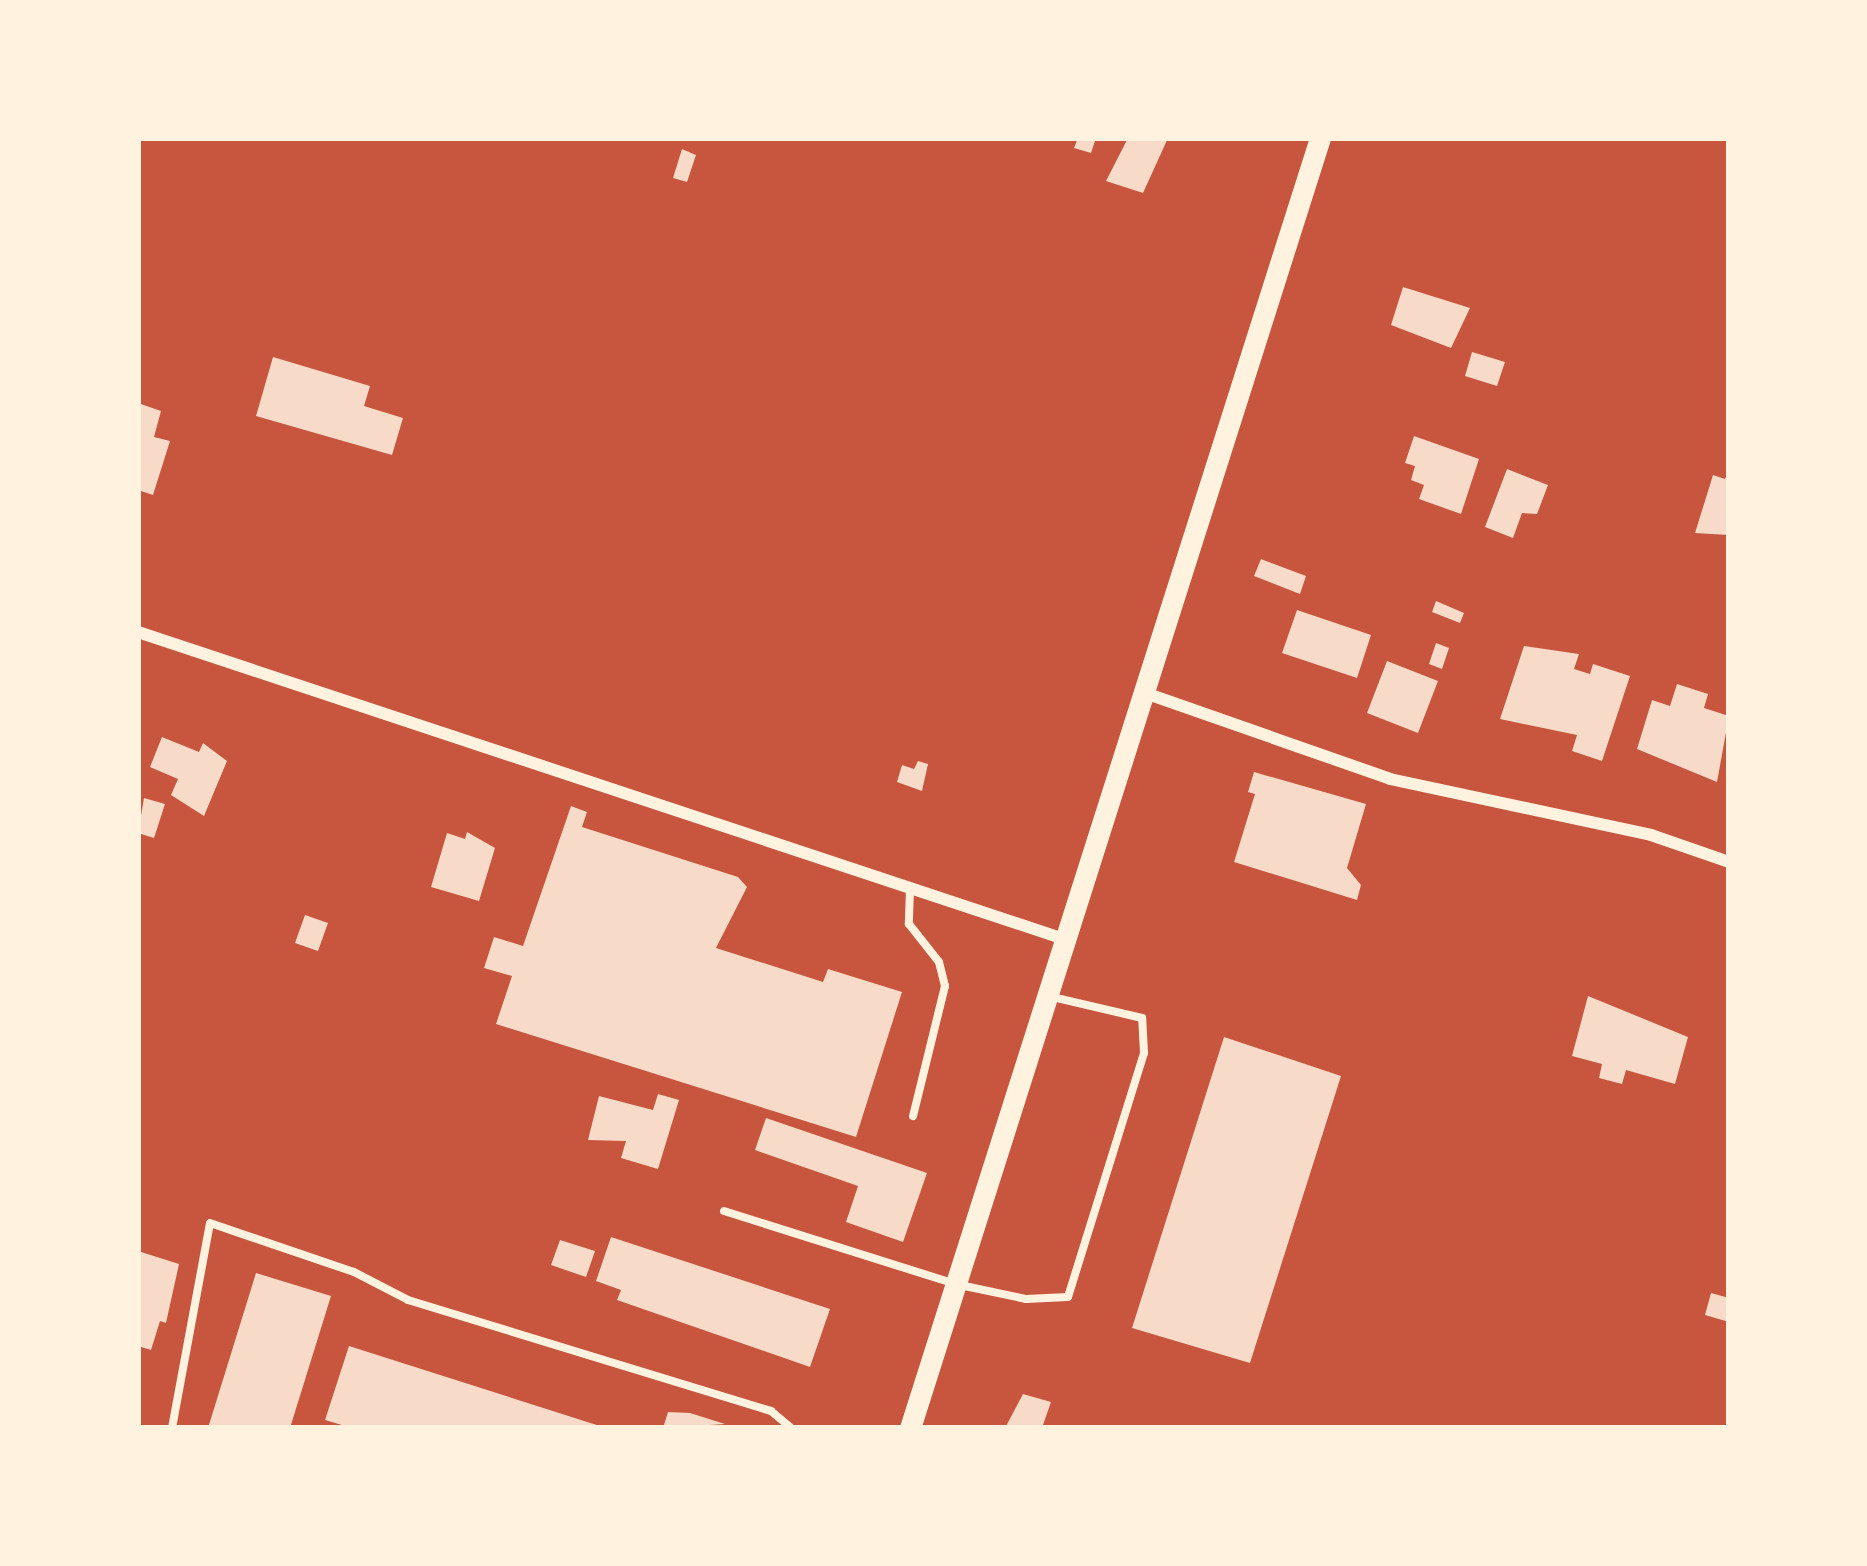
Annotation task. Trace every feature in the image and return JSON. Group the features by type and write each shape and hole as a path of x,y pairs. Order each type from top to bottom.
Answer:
{"main road":[{"path":"910,1428 1320,138"}],"street":[{"path":"138,632 1064,939"},
{"path":"1145,693 1390,779 1651,836 1729,862"}],"lane":[{"path":"910,888 909,924 938,962 945,986 913,1116"},
{"path":"724,1211 955,1284 1026,1299 1068,1297 1144,1053 1142,1018 1046,996"},
{"path":"172,1428 210,1223 354,1272 408,1300 771,1411 791,1428"}],"building":[{"path":"1078,138 1096,138 1091,153 1074,148"},
{"path":"1128,138 1168,138 1143,193 1106,181"},
{"path":"682,149 696,155 687,182 673,178"},
{"path":"1403,287 1470,308 1451,348 1391,325"},
{"path":"1472,352 1505,362 1497,386 1465,376"},
{"path":"273,357 370,386 364,406 403,418 392,455 256,416"},
{"path":"138,403 161,411 154,437 170,441 153,495 138,490"},
{"path":"1414,436 1479,459 1461,514 1419,499 1424,485 1411,480 1415,466 1405,463"},
{"path":"1507,469 1548,485 1537,514 1522,513 1513,538 1485,527"},
{"path":"1729,471 1729,535 1695,533 1713,475 1725,479"},
{"path":"1261,559 1306,576 1300,594 1254,576"},
{"path":"1436,601 1464,613 1460,623 1432,612"},
{"path":"1297,610 1371,635 1357,678 1282,653"},
{"path":"1436,643 1449,648 1442,669 1429,664"},
{"path":"1524,646 1579,654 1574,669 1590,674 1593,664 1630,676 1602,761 1572,751 1577,735 1500,719"},
{"path":"1387,661 1438,681 1418,733 1367,713"},
{"path":"1677,684 1708,694 1704,708 1729,716 1717,782 1637,749 1652,700 1670,706"},
{"path":"162,737 199,752 203,743 227,761 204,816 171,795 178,779 150,767"},
{"path":"918,761 928,764 922,791 897,782 902,765 914,769"},
{"path":"1254,772 1366,804 1347,868 1361,885 1357,900 1234,862 1255,794 1248,792"},
{"path":"144,798 165,804 154,838 138,833"},
{"path":"571,806 587,812 582,827 738,877 747,887 716,948 823,982 828,969 902,992 856,1137 496,1024 512,976 484,968 494,937 523,946"},
{"path":"467,832 495,848 479,901 431,887 447,833 465,839"},
{"path":"305,915 328,923 318,951 295,943"},
{"path":"1588,996 1688,1037 1675,1084 1626,1070 1622,1084 1599,1078 1602,1064 1572,1056"},
{"path":"1224,1037 1341,1076 1250,1363 1132,1328"},
{"path":"658,1094 679,1100 658,1169 621,1158 626,1141 588,1140 599,1096 653,1110"},
{"path":"766,1118 927,1173 903,1242 846,1222 858,1186 755,1150"},
{"path":"611,1237 830,1309 810,1367 617,1300 621,1290 596,1281"},
{"path":"560,1240 595,1251 586,1277 551,1265"},
{"path":"138,1251 179,1264 166,1323 160,1321 151,1350 138,1346"},
{"path":"256,1273 331,1296 290,1428 208,1428"},
{"path":"1711,1293 1729,1298 1729,1322 1705,1315"},
{"path":"349,1346 603,1428 352,1428 325,1420"},
{"path":"1023,1394 1051,1402 1042,1428 1005,1428"},
{"path":"668,1412 690,1413 725,1424 663,1428"}]}
